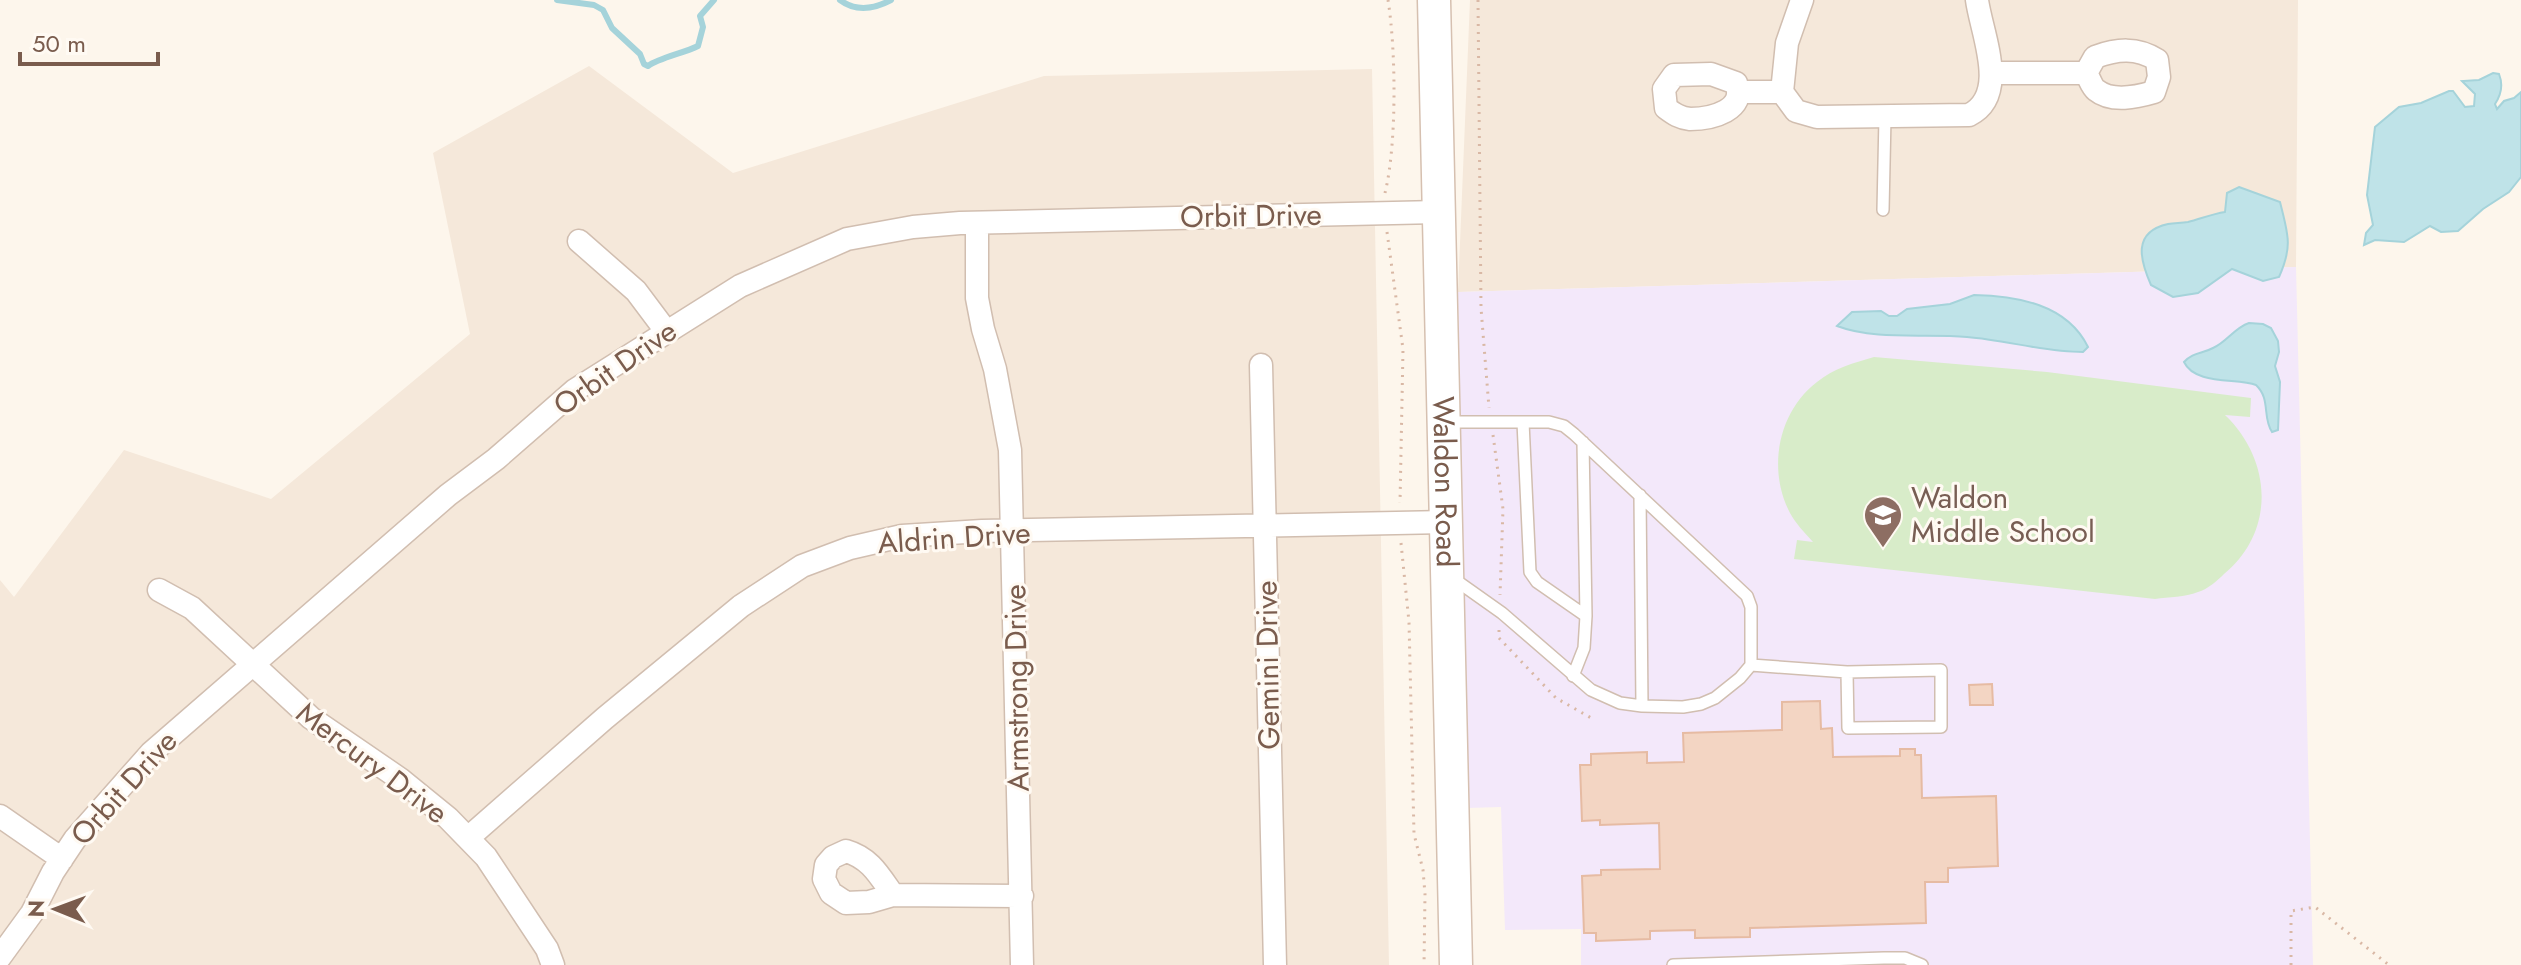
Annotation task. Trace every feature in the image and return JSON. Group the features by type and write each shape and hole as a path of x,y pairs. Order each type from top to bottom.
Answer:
{"street":[{"name":"Waldon Road","path":"1434,0 1456,965"},
{"path":"1802,0 1787,43 1782,92 1789,105 1804,115 1885,117 1969,115 1975,112 1986,98 1991,73 1990,50 1980,22 1977,0"},
{"path":"1991,73 2086,73"},
{"path":"1740,92 1782,92"},
{"name":"Orbit Drive","path":"0,957 32,913 75,839 151,753 448,495 496,459 575,390 740,286 847,239 913,227 1438,212"},
{"name":"Armstrong Drive","path":"977,223 977,298 995,369 1010,450 1022,965"},
{"path":"579,241 636,291 666,331"},
{"name":"Gemini Drive","path":"1261,365 1275,965"},
{"name":"Aldrin Drive","path":"468,838 605,718 741,606 802,566 850,548 902,536 1446,522"},
{"name":"Mercury Drive","path":"159,590 192,608 311,718 400,779 468,838 514,896 547,949 553,965"},
{"path":"0,816 62,859"},
{"path":"893,895 1022,896"}],"lane":[{"path":"1883,210 1885,117"},
{"path":"1443,422 1549,422 1564,426 1747,596 1752,622 1751,665 1715,698 1701,704 1642,706 1608,699 1573,676 1499,611 1447,574"},
{"path":"1523,422 1530,572 1537,582 1586,616"},
{"path":"1573,676 1584,648 1586,616 1583,442"},
{"path":"1640,495 1642,706"},
{"path":"1751,665 1847,672 1941,670 1941,727 1848,728 1847,672"},
{"path":"1673,965 1905,958 1922,965"}],"path":[{"path":"1388,0 1393,29 1392,98 1390,169 1384,224 1389,239 1403,349 1400,523 1409,622 1414,834 1425,894 1424,965"},
{"path":"1478,0 1481,308 1491,422 1503,509 1499,638 1556,698 1593,719"},
{"path":"2291,965 2291,911 2315,907 2389,965"}],"shaded area":[{"path":"1470,0 2298,0 2296,267 1458,292"},
{"path":"589,66 733,173 1044,76 1372,69 1389,965 0,965 0,580 14,597 124,450 271,499 470,334 433,153"},
{"name":"Waldon Middle School","path":"2296,267 2313,965 1581,965 1581,929 1505,930 1501,807 1467,808 1458,292"}],"green space":[{"path":"1874,357 2047,372 2251,398 2250,417 2225,415 2241,433 2259,474 2262,495 2260,517 2253,537 2241,557 2209,587 2188,595 2155,599 1794,559 1797,540 1813,542 1792,517 1783,496 1778,460 1785,425 1804,394 1817,382 1837,370"}],"water":[{"path":"2493,73 2499,74 2501,82 2495,104 2497,109 2504,101 2521,92 2521,177 2509,192 2458,231 2441,232 2430,226 2404,242 2375,240 2364,245 2366,233 2373,225 2367,195 2375,127 2399,107 2421,103 2449,91 2453,91 2465,107 2474,106 2475,94 2462,81 2479,80"},
{"path":"2239,187 2280,202 2288,240 2279,277 2263,281 2232,269 2198,293 2173,297 2151,285 2142,257 2144,240 2149,233 2168,224 2225,212 2227,193"},
{"path":"1974,295 2039,305 2067,321 2079,332 2088,347 2083,352 2068,351 1967,337 1868,333 1837,326 1852,312 1881,311 1897,316 1907,309 1950,304"},
{"path":"2249,323 2271,328 2278,341 2275,366 2280,382 2278,430 2272,432 2261,390 2256,385 2206,378 2189,369 2184,362 2218,345"}],"building":[{"path":"1992,684 1993,705 1970,705 1969,685"},
{"path":"1820,701 1821,729 1832,728 1833,757 1900,756 1900,749 1915,749 1915,755 1921,755 1922,798 1996,796 1998,866 1948,868 1948,882 1925,882 1926,923 1750,928 1750,937 1695,938 1695,930 1650,931 1650,939 1596,941 1596,933 1584,933 1582,876 1601,875 1601,870 1660,869 1659,823 1600,825 1600,820 1582,821 1580,765 1591,765 1591,754 1647,752 1647,763 1684,762 1683,733 1782,730 1782,702"}],"waterway":[{"path":"557,0 594,5 603,10 612,28 640,54 648,66 698,46 703,27 700,16 714,0"},
{"path":"840,0 865,8 891,0"}],"place":[{"name":"Waldon Middle School","path":"1883,549"}]}
